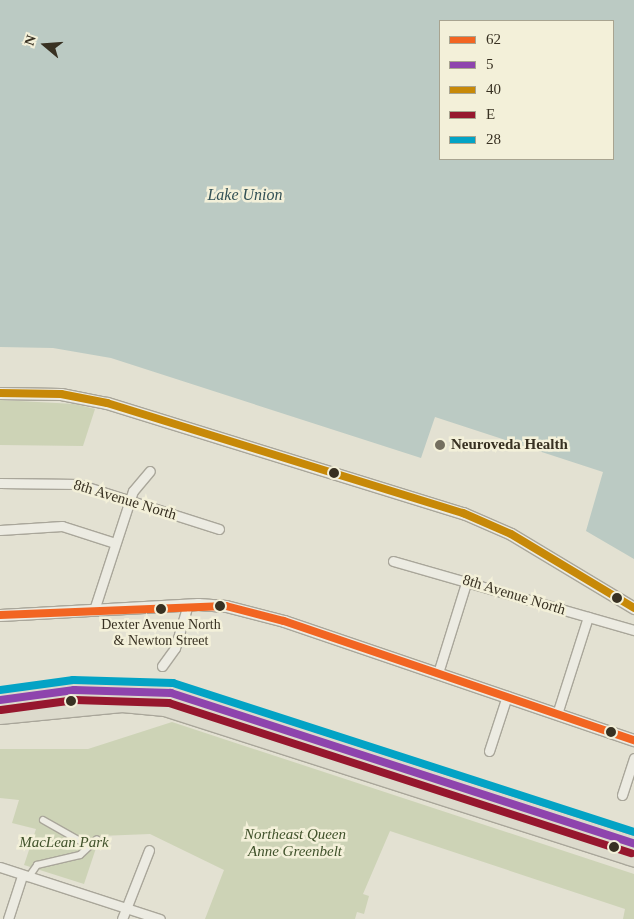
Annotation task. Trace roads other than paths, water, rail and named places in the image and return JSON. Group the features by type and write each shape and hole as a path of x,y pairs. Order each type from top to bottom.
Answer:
{"highway":[{"path":"0,700 74,690 170,693 634,843"},
{"path":"0,717 122,705 165,709 634,860"}],"main road":[{"path":"0,393 61,394 107,403 463,513 511,534 634,608"},
{"path":"0,615 188,604 217,605 284,621 634,740"}],"street":[{"path":"94,610 130,501 150,471"},
{"name":"8th Avenue North","path":"0,483 66,482 219,529"},
{"path":"0,530 62,526 115,543"},
{"name":"8th Avenue North","path":"393,561 467,580 634,630"},
{"path":"438,673 467,580"},
{"path":"162,666 175,648 188,604"},
{"path":"556,714 588,617"},
{"path":"489,752 507,696"},
{"path":"622,795 634,758"},
{"path":"43,820 89,846"},
{"path":"8,919 25,877 37,865 66,861 97,839"},
{"path":"122,919 149,850"},
{"path":"0,867 25,877 160,919"}],"water":[{"name":"Lake Union","path":"0,0 634,0 634,559 586,531 603,472 435,417 421,458 111,358 53,348 0,347"}],"place":[{"name":"Neuroveda Health","path":"440,445"},
{"name":"Dexter Avenue North & Newton Street","path":"161,609"}],"park label":[{"name":"Northeast Queen Anne Greenbelt","path":"295,842"},
{"name":"MacLean Park","path":"64,843"}]}
